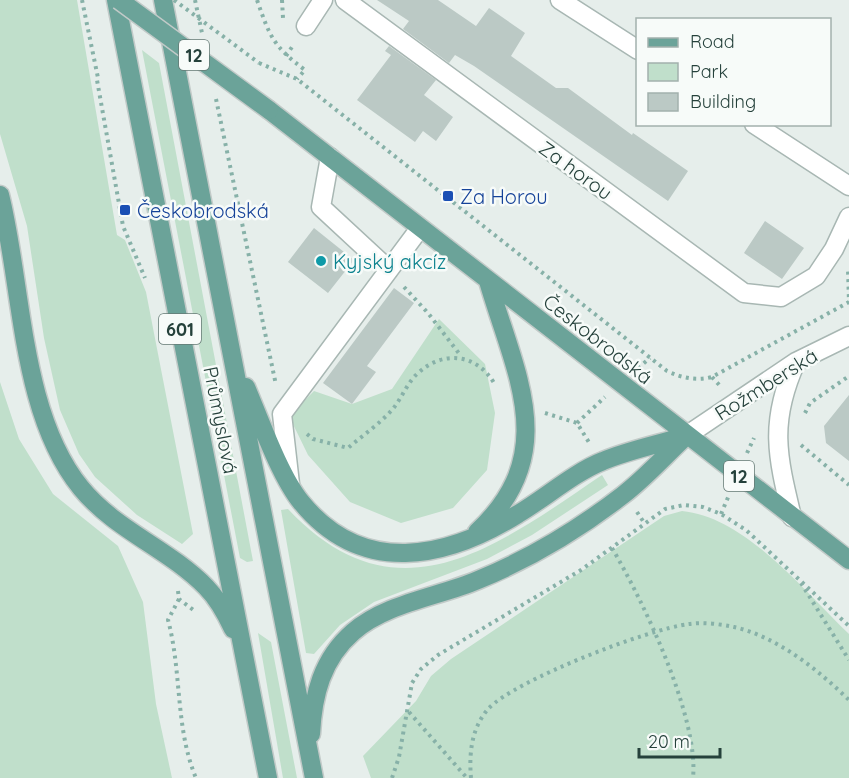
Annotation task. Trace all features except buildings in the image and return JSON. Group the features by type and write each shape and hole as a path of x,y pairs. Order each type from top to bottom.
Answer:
{"main road":[{"name":"Českobrodská","path":"117,0 269,110 686,436 849,560"},
{"name":"Průmyslová","path":"117,0 268,778"},
{"name":"Průmyslová","path":"163,0 314,778"},
{"path":"0,195 36,389 45,424 68,471 98,506 183,569 214,596 233,628 244,657"},
{"path":"458,544 475,534 499,508 517,476 527,445 526,416 488,281"},
{"path":"233,360 290,485 301,502 338,534 377,551 421,554 458,544 516,516 602,461 686,436"},
{"path":"310,759 312,717 322,675 329,658 354,630 388,612 478,580 535,552 624,494 686,436"}],"street":[{"path":"306,26 322,0"},
{"name":"Za horou","path":"345,0 744,293 781,297 816,276 834,249"},
{"path":"560,0 636,49"},
{"path":"757,126 849,186"},
{"path":"330,157 321,207 389,270"},
{"path":"834,249 849,217"},
{"path":"290,485 282,414 420,228"},
{"name":"Rožmberská","path":"686,436 796,362 849,336"},
{"path":"792,517 778,459 777,431 784,394 796,362"}],"path":[{"path":"82,0 123,226 147,281"},
{"path":"174,0 259,63 297,79 667,371 680,377 703,379 712,377 849,302 848,267 834,249"},
{"path":"195,0 202,34"},
{"path":"257,0 270,37 286,56 305,70 297,79"},
{"path":"214,92 282,414 313,439 348,448 392,410 416,375 437,360 461,356"},
{"path":"389,270 428,313 461,356 479,365 493,381 497,392"},
{"path":"540,412 577,423"},
{"path":"799,440 802,447 849,485"},
{"path":"392,778 409,711 412,683 428,663 581,570 665,509 684,505 703,507 721,514 747,530 849,626"},
{"path":"612,548 636,590 676,688 693,749 693,778"},
{"path":"183,569 177,584 179,598 168,620 174,640 186,753 196,778"},
{"path":"797,578 849,660"},
{"path":"179,598 199,615"},
{"path":"469,778 469,759 479,721 500,698 541,675 655,633 689,624 735,627 774,644 817,670 849,700"},
{"path":"409,711 469,778"}],"green space":[{"path":"0,0 77,0 117,235 125,240 146,292 193,534 182,544 137,515 95,477 79,454 60,410 44,338 27,226 0,134"},
{"path":"142,50 159,63 253,561 247,562 240,558"},
{"path":"439,319 485,364 495,413 487,470 453,508 401,523 350,502 308,455 289,416 314,391 352,404 392,389"},
{"path":"0,382 19,439 53,494 118,546 143,602 156,704 172,778 0,778"},
{"path":"602,475 608,485 532,535 487,559 374,602 340,625 314,654 306,653 281,510 288,509 328,544 368,563 408,568 446,562 485,548 524,527"},
{"path":"682,511 706,516 751,541 794,578 849,634 849,778 371,778 363,756 416,701 431,676 451,659 664,516"},
{"path":"258,633 271,642 297,778 283,778"}],"place":[{"name":"Za Horou","path":"448,196"},
{"name":"Českobrodská","path":"125,210"},
{"name":"Kyjský akcíz","path":"321,261"}]}
